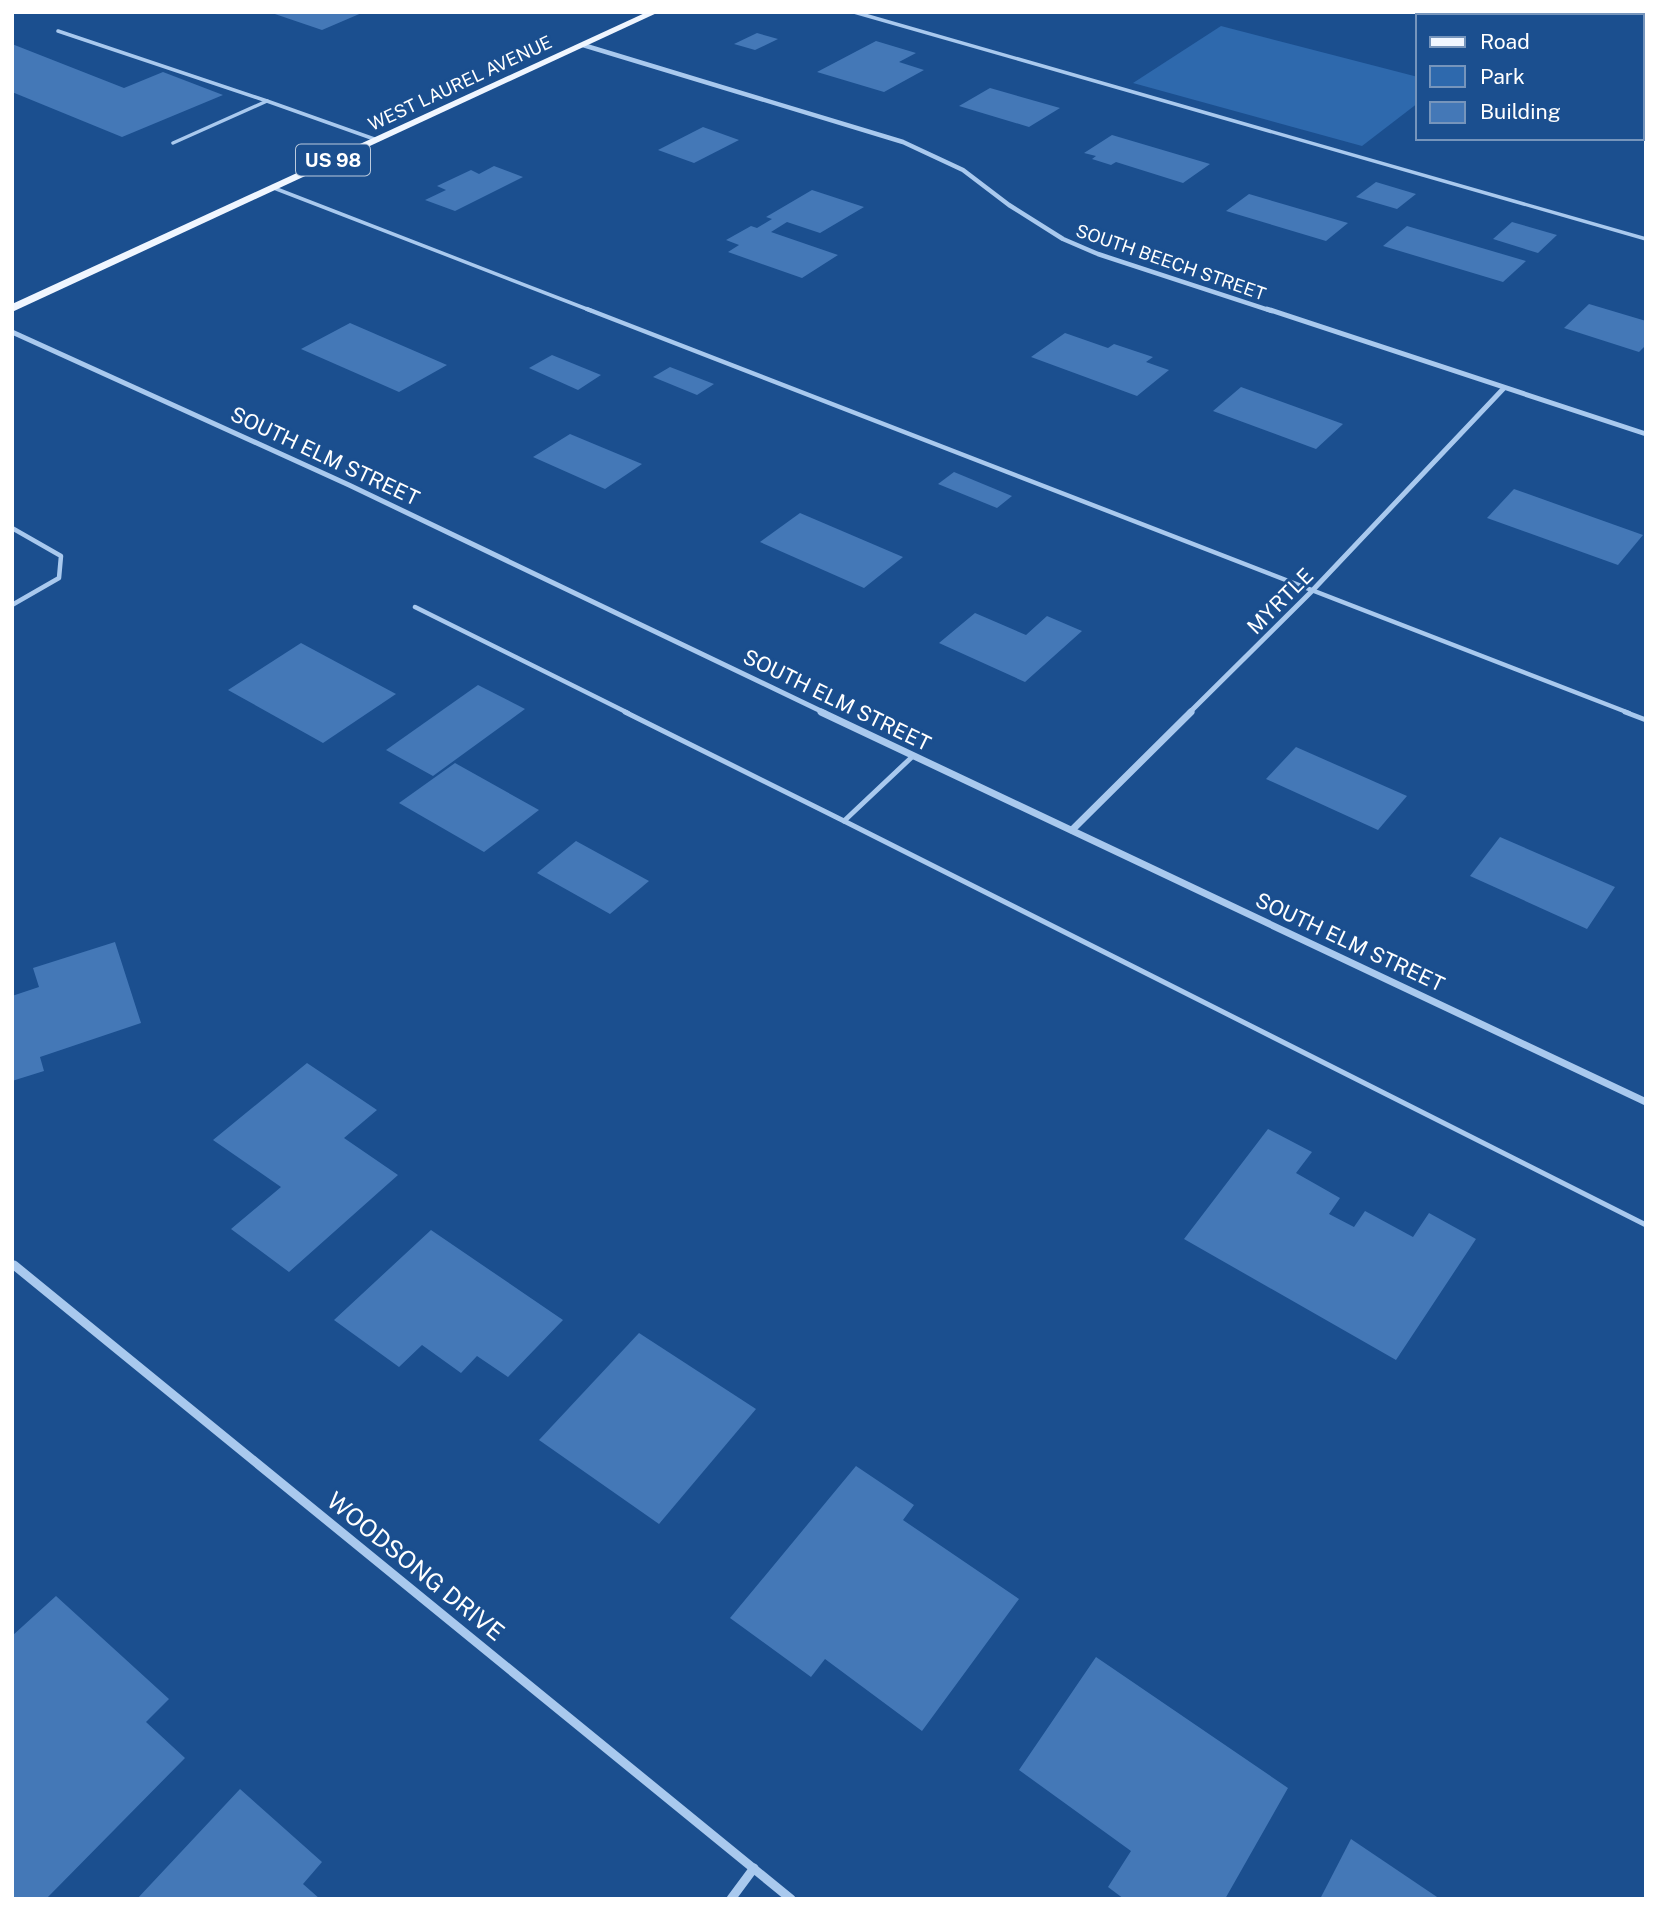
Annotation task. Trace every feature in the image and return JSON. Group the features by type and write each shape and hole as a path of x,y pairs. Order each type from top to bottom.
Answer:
{"main road":[{"name":"WEST LAUREL AVENUE","path":"12,309 655,12"}],"street":[{"name":"SOUTH BEECH STREET","path":"583,45 892,137 963,170 1009,205 1063,239 1086,249 1646,434"},
{"name":"SOUTH ELM STREET","path":"12,332 349,485 912,756 1646,1102"},
{"name":"MYRTLE","path":"1072,830 1311,592 1504,388"},
{"name":"WOODSONG DRIVE","path":"13,1265 791,1899"},
{"path":"731,1899 754,1868"}],"lane":[{"path":"854,12 1646,239"},
{"path":"58,30 377,140"},
{"path":"173,143 267,101"},
{"path":"274,188 476,264 1311,592 1646,720"},
{"path":"12,528 61,556 60,578 12,605"},
{"path":"415,607 1646,1225"},
{"path":"844,821 912,756"}],"green space":[{"path":"1221,26 1416,76 1416,105 1362,146 1133,83"}],"building":[{"path":"269,12 364,12 322,30"},
{"path":"1644,26 1646,26 1644,118"},
{"path":"757,33 778,39 755,50 734,44"},
{"path":"876,41 916,53 899,62 924,70 884,92 817,72"},
{"path":"12,44 124,88 163,72 223,95 122,137 12,92"},
{"path":"990,88 1060,108 1029,127 959,106"},
{"path":"703,127 739,140 694,163 658,150"},
{"path":"1112,135 1210,164 1183,183 1116,162 1111,165 1092,159 1096,156 1084,153"},
{"path":"494,166 523,177 455,211 425,200 446,190 437,186 471,170 479,174"},
{"path":"1376,182 1416,194 1397,209 1356,197"},
{"path":"812,190 864,207 820,233 787,222 771,232 838,255 802,278 728,252 739,245 726,240 751,226 757,228 772,219 766,217"},
{"path":"1249,194 1348,223 1326,241 1226,211"},
{"path":"1512,222 1557,235 1538,253 1493,239"},
{"path":"1407,226 1526,261 1503,282 1383,246"},
{"path":"1589,304 1646,321 1646,345 1639,352 1564,328"},
{"path":"350,323 447,365 399,392 301,349"},
{"path":"1065,333 1108,348 1114,344 1153,357 1146,362 1169,370 1137,396 1031,357"},
{"path":"552,355 601,375 578,390 529,368"},
{"path":"670,367 714,384 697,395 653,377"},
{"path":"1241,387 1343,424 1316,449 1213,411"},
{"path":"570,434 642,464 605,489 533,457"},
{"path":"954,472 1012,496 997,508 938,484"},
{"path":"1514,489 1643,535 1618,565 1487,518"},
{"path":"800,513 903,557 864,588 760,542"},
{"path":"975,613 1026,635 1047,616 1082,631 1025,682 939,643"},
{"path":"301,643 396,694 323,743 228,690"},
{"path":"478,685 525,709 433,776 386,750"},
{"path":"1296,747 1407,796 1378,830 1266,779"},
{"path":"455,763 539,810 484,852 399,803"},
{"path":"1500,837 1615,887 1587,929 1470,876"},
{"path":"576,841 649,881 610,914 537,873"},
{"path":"115,942 141,1023 40,1057 44,1071 12,1081 12,996 39,987 33,968"},
{"path":"307,1063 377,1110 344,1138 398,1175 289,1272 231,1229 281,1187 213,1140"},
{"path":"1268,1129 1312,1152 1296,1173 1340,1198 1329,1214 1354,1227 1365,1211 1413,1237 1429,1213 1476,1239 1396,1360 1184,1239"},
{"path":"431,1230 563,1320 508,1377 477,1356 461,1373 422,1345 399,1367 334,1320"},
{"path":"639,1333 756,1409 659,1524 539,1440"},
{"path":"856,1466 914,1505 903,1520 1019,1599 922,1731 825,1659 811,1677 730,1618"},
{"path":"56,1596 169,1699 146,1722 185,1758 46,1899 12,1899 12,1636"},
{"path":"1096,1657 1288,1788 1225,1899 1124,1899 1108,1887 1131,1851 1019,1770"},
{"path":"240,1789 322,1862 303,1884 320,1899 137,1899"},
{"path":"1351,1839 1440,1899 1320,1899"}]}
